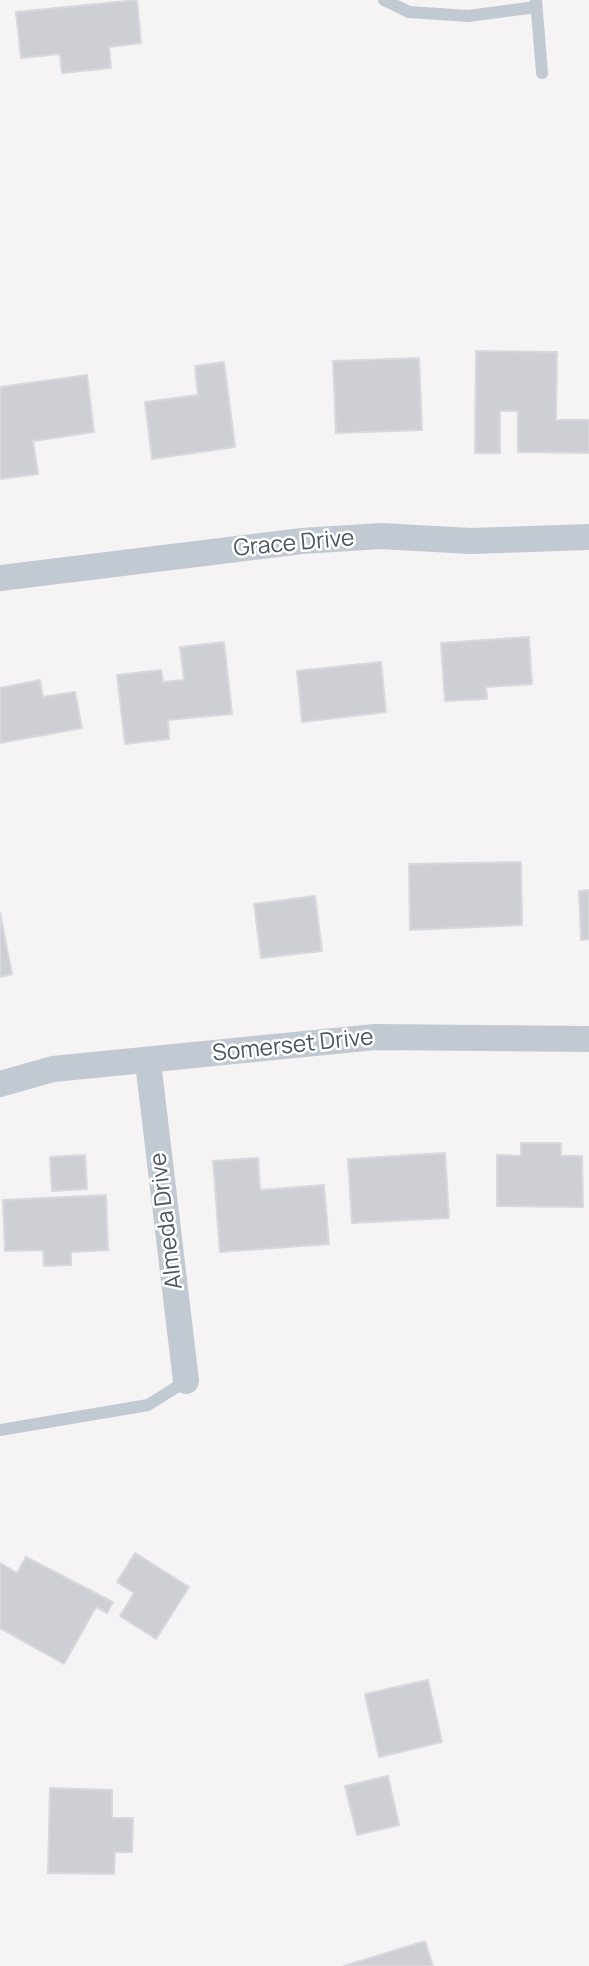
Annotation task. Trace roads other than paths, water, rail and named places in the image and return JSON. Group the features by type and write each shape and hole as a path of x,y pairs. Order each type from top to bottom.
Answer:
{"street":[{"name":"Grace Drive","path":"0,578 302,541 381,536 471,541 589,537"},
{"name":"Somerset Drive","path":"0,1084 53,1069 148,1062 375,1037 589,1039"},
{"name":"Almeda Drive","path":"148,1062 186,1381"}],"lane":[{"path":"384,0 410,12 468,16 536,4 542,73"},
{"path":"0,1430 148,1405 186,1381"}]}
